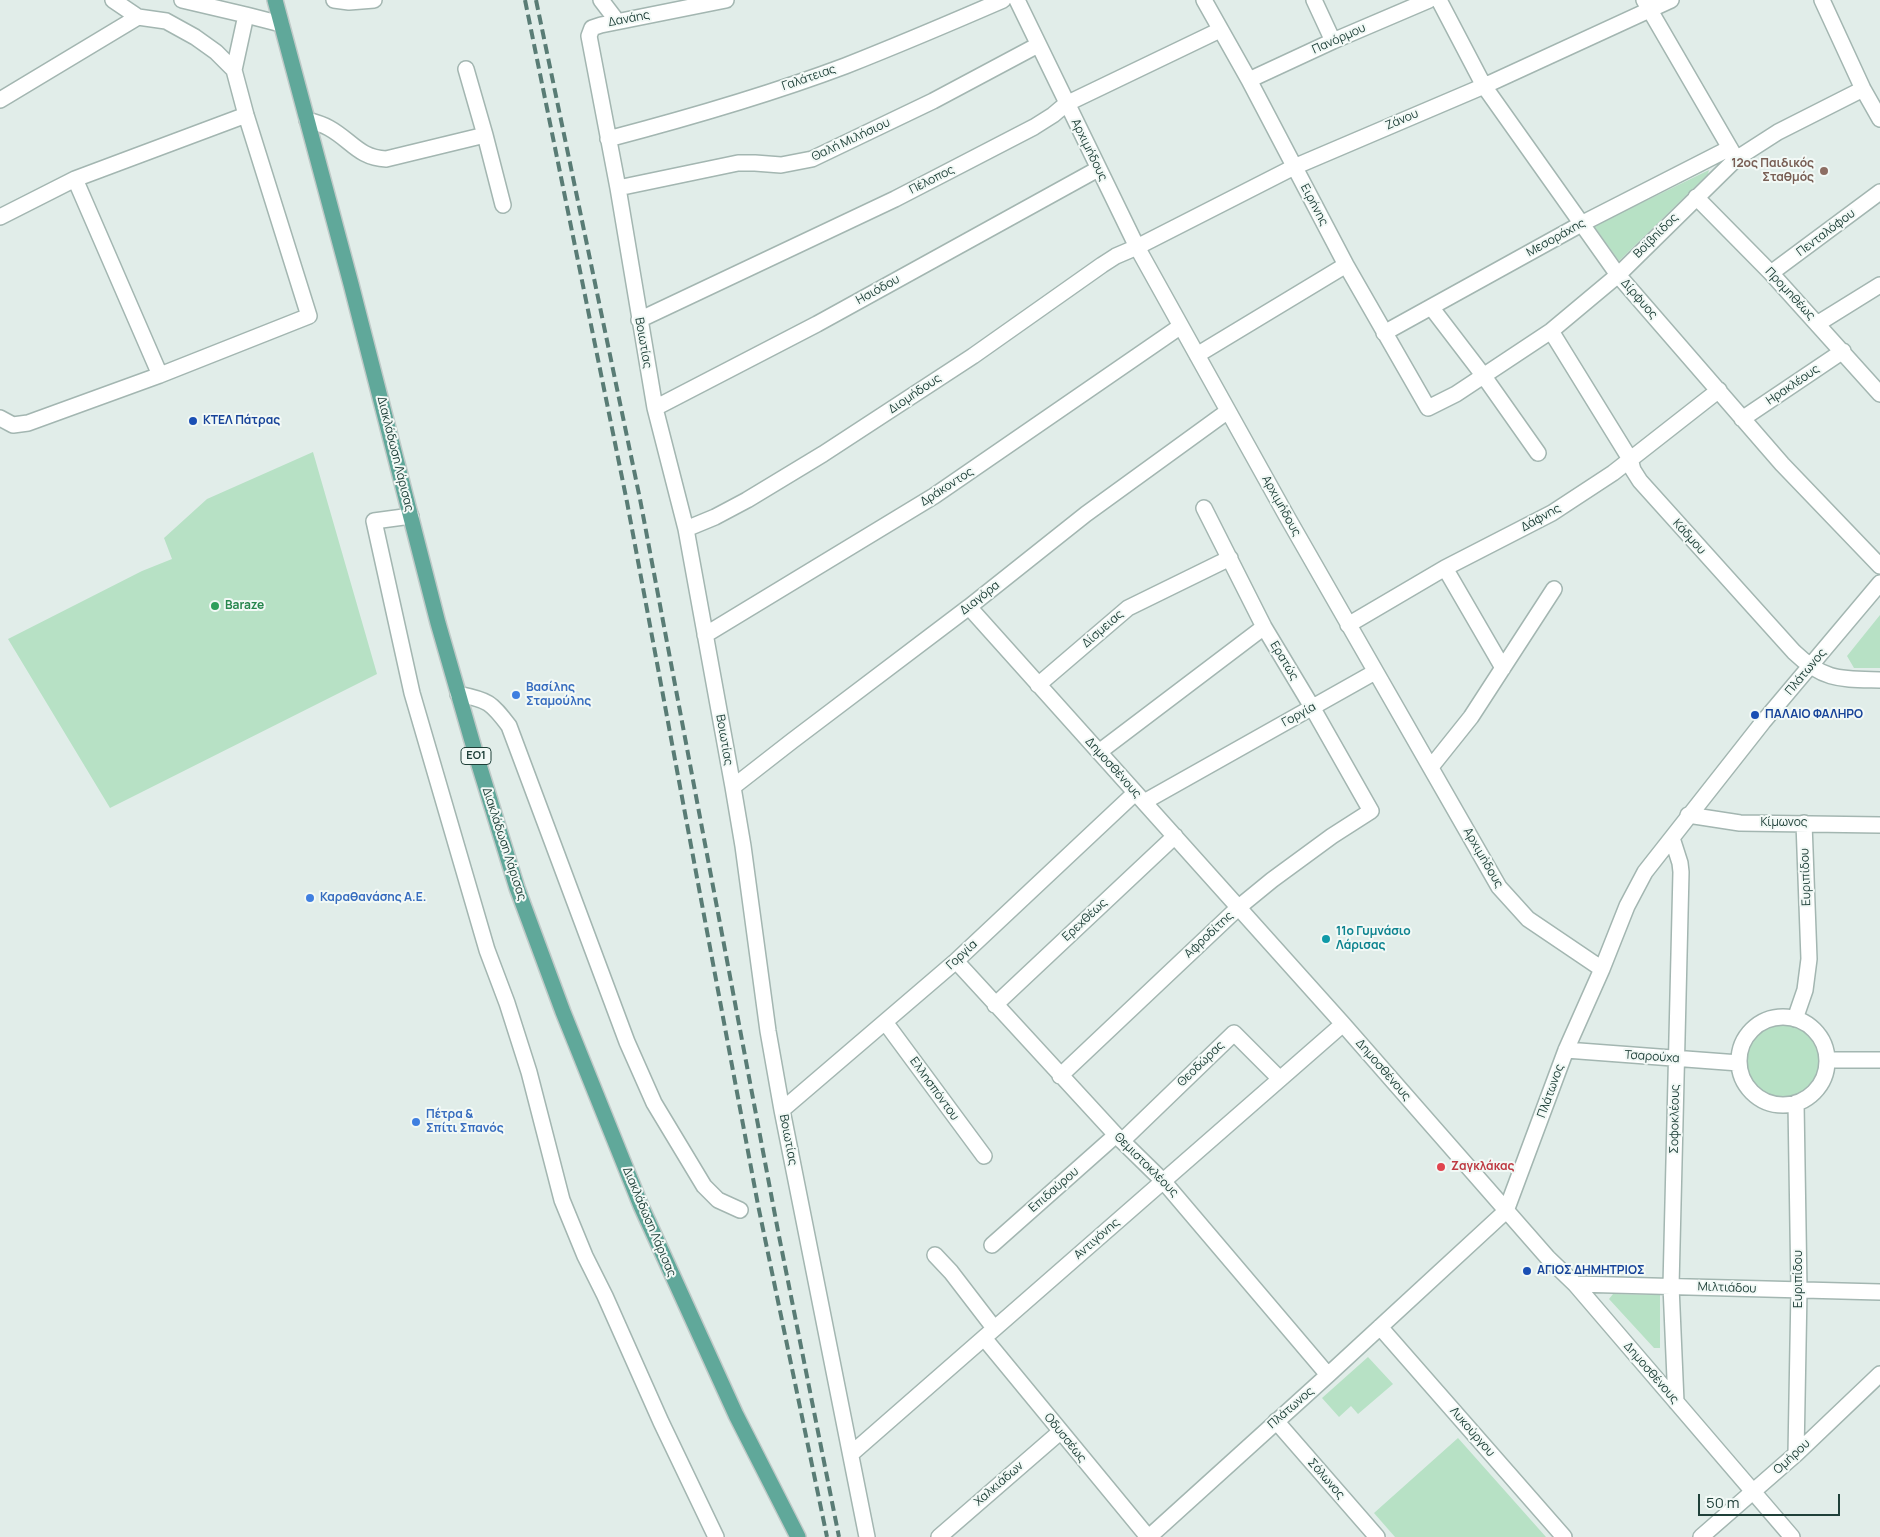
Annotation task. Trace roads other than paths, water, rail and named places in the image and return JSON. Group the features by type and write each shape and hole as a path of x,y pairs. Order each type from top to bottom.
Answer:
{"main road":[{"name":"Διακλάδωση Λάρισας","path":"275,0 458,694 518,888 589,1079 638,1197 703,1345 798,1537"}],"street":[{"path":"113,0 138,17 166,22 184,31 216,52 234,70"},
{"path":"182,0 281,24"},
{"path":"334,0 349,2 374,0"},
{"path":"601,0 617,21"},
{"name":"Δανάης","path":"592,28 617,21 726,0"},
{"name":"Γαλάτειας","path":"608,139 752,98 843,66 915,38 1003,0"},
{"name":"Αρχιμήδους","path":"1017,0 1137,247 1375,672 1499,887 1528,919 1602,969"},
{"name":"Ειρήνης","path":"1204,0 1249,80 1346,266 1428,408"},
{"path":"1314,0 1333,41"},
{"name":"Πανόρμου","path":"1249,80 1333,41 1429,0"},
{"name":"Δίρφυος","path":"1439,0 1484,86 1618,274 1788,471 1880,566"},
{"name":"Ζάνου","path":"1137,247 1294,167 1484,86 1647,5 1671,0"},
{"path":"1822,0 1863,89 1880,119"},
{"path":"1647,5 1733,153"},
{"path":"0,418 12,425 28,423 160,375 309,316 234,70 246,15"},
{"path":"0,100 138,17"},
{"name":"Βοιωτίας","path":"592,28 590,39 618,188 655,408 686,529 733,788 743,846 768,1031 782,1110 867,1537"},
{"name":"Πέλοπος","path":"639,320 895,199 1034,127 1066,104 1220,30"},
{"name":"Θαλή Μιλήσιου","path":"618,188 738,163 755,162 782,165 812,159 933,101 1038,45"},
{"path":"466,69 503,204"},
{"name":"Βοϊβηίδος","path":"1428,408 1456,394 1551,330 1618,274 1696,197 1733,153 1863,89"},
{"path":"0,218 75,179 246,114"},
{"path":"307,120 331,129 362,154 375,159 386,159 485,136"},
{"name":"Μεσοράχης","path":"1384,333 1583,223 1733,153"},
{"name":"Ησιόδου","path":"655,408 817,324 1098,169"},
{"path":"75,179 160,375"},
{"name":"Πενταλόφου","path":"1772,273 1880,192"},
{"name":"Προμηθέως","path":"1696,197 1772,273 1880,394"},
{"name":"Διομήδους","path":"686,529 747,500 822,454 973,356 1116,256 1137,247"},
{"path":"1197,356 1346,266"},
{"path":"1818,324 1880,285"},
{"path":"1431,307 1484,375 1538,453"},
{"name":"Δράκοντος","path":"705,635 934,496 1181,326"},
{"name":"Κάδμου","path":"1551,330 1630,458 1636,475 1656,501 1794,652 1811,667 1832,678 1880,680"},
{"name":"Ηρακλέους","path":"1742,419 1843,352"},
{"name":"Δάφνης","path":"1348,624 1445,568 1552,513 1613,474 1630,458 1719,390"},
{"name":"Διαγόρα","path":"733,788 792,740 969,607 1086,514 1228,410"},
{"name":"Ερατώς","path":"1204,508 1264,627 1371,811"},
{"path":"410,516 374,521 412,692 487,950 507,1003 529,1072 562,1200 585,1256 716,1537"},
{"name":"Δίσμειας","path":"1038,684 1128,608 1230,558"},
{"path":"1445,568 1503,668"},
{"name":"Πλάτωνος","path":"1149,1537 1506,1210 1566,1050 1641,878 1688,815 1763,722 1880,583"},
{"path":"1431,767 1471,717 1554,589"},
{"name":"Δημοσθένους","path":"969,607 1343,1024 1548,1258 1575,1284 1792,1537"},
{"path":"1099,752 1264,627"},
{"name":"Γοργία","path":"782,1110 956,962 1139,797 1375,672"},
{"path":"458,694 483,699 494,706 509,726 627,1042 654,1103 704,1186 718,1200 740,1210"},
{"name":"Αφροδίτης","path":"1060,1076 1239,908 1296,861 1371,811"},
{"name":"Κίμωνος","path":"1688,815 1740,823 1880,825"},
{"name":"Ευριπίδου","path":"1795,1020 1805,990 1809,959 1804,823"},
{"name":"Ερεχθέως","path":"995,1004 1175,836"},
{"name":"Σοφοκλέους","path":"1672,838 1679,858 1681,872 1671,1286 1676,1402"},
{"name":"Θεμιστοκλέους","path":"956,962 1060,1076 1164,1182 1328,1375"},
{"path":"1785,1018 1809,1026 1818,1035 1824,1047 1827,1060 1826,1072 1814,1093 1796,1103 1776,1105 1762,1100 1750,1091 1742,1078 1739,1063 1740,1051 1745,1040 1757,1027 1773,1019 1785,1018"},
{"name":"Ελλησπόντου","path":"885,1022 984,1156"},
{"name":"Αντιγόνης","path":"851,1454 1343,1024"},
{"name":"Θεοδώρας","path":"1119,1138 1234,1033 1280,1080"},
{"name":"Τσαρούχα","path":"1566,1050 1739,1063"},
{"path":"1827,1060 1880,1060"},
{"name":"Ευριπίδου","path":"1796,1103 1800,1290 1796,1454"},
{"name":"Επιδαύρου","path":"992,1244 1119,1138"},
{"name":"Οδυσσέως","path":"935,1255 951,1272 989,1333 1060,1432 1149,1537"},
{"name":"Μιλτιάδου","path":"1575,1284 1880,1292"},
{"name":"Λυκούργου","path":"1380,1327 1564,1537"},
{"name":"Ομήρου","path":"1701,1537 1796,1454 1880,1374"},
{"name":"Σόλωνος","path":"1276,1421 1376,1537"},
{"name":"Χαλκιάδων","path":"939,1537 1060,1432"}],"railway":[{"path":"525,0 627,502 758,1205 827,1537"},
{"path":"536,0 640,499 778,1231 839,1537"}],"place":[{"name":"12ος Παιδικός Σταθμός","path":"1824,171"},
{"name":"ΚΤΕΛ Πάτρας","path":"193,421"},
{"name":"Baraze","path":"215,606"},
{"name":"Βασίλης Σταμούλης","path":"516,695"},
{"name":"ΠΑΛΑΙΟ ΦΑΛΗΡΟ","path":"1755,715"},
{"name":"Καραθανάσης Α.Ε.","path":"310,898"},
{"name":"11ο Γυμνάσιο Λάρισας","path":"1326,939"},
{"name":"Πέτρα & Σπίτι Σπανός","path":"416,1122"},
{"name":"Ζαγκλάκας","path":"1441,1167"},
{"name":"ΑΓΙΟΣ ΔΗΜΗΤΡΙΟΣ","path":"1527,1271"}]}
